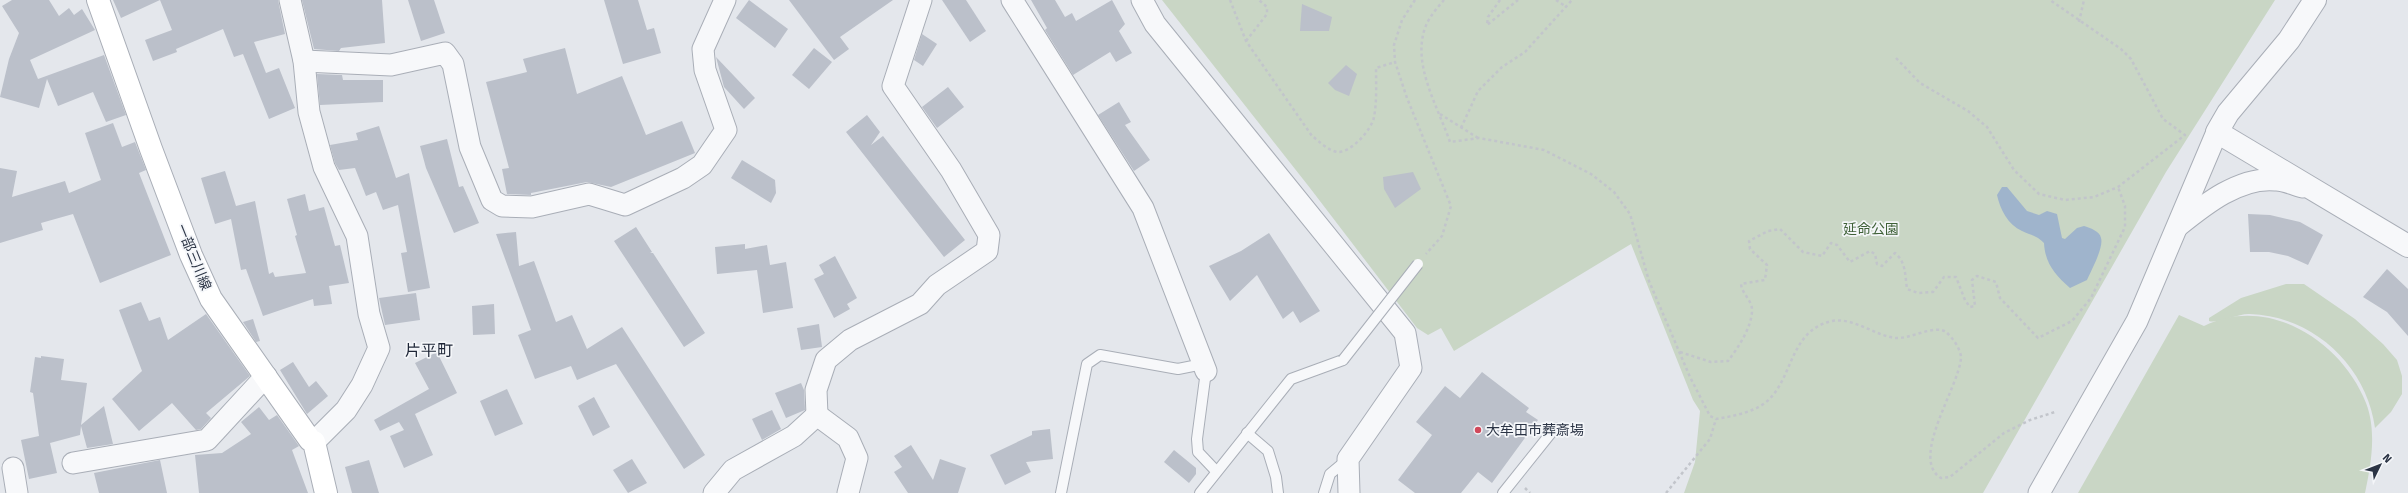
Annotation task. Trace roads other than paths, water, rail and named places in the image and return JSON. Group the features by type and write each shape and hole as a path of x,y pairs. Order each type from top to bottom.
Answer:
{"main road":[{"name":"一部三川線","path":"98,0 151,149 194,261 211,299 310,440 314,442 326,493"}],"street":[{"path":"290,0 304,61 309,112 324,167 357,236 369,314 379,348 362,385 346,410 314,442"},
{"path":"304,61 391,65 445,53 453,64 470,147 492,200 502,206 532,207 589,194 625,205 683,178 702,166 726,130 705,70 703,49 725,0"},
{"path":"714,493 733,470 794,436 817,415 816,390 826,360 850,340 920,304 937,285 987,251 990,236 951,170 893,86 921,0"},
{"path":"1012,0 1143,208 1205,367"},
{"path":"1142,0 1155,24 1405,333 1411,368 1348,459 1349,493"},
{"path":"2039,493 2137,321 2217,132 2228,113 2289,40 2315,0"},
{"path":"2217,132 2408,246"},
{"path":"2176,228 2210,200 2245,184 2276,180 2317,192"},
{"path":"73,463 207,440 266,376"},
{"path":"817,415 848,438 857,458 848,493"},
{"path":"13,468 17,493"}],"lane":[{"path":"1200,493 1290,380 1343,360 1418,264"},
{"path":"1061,493 1087,364 1100,355 1178,369 1205,367 1197,439 1198,452 1216,471"},
{"path":"1503,493 1555,428"},
{"path":"1247,433 1268,451 1276,477 1278,493"},
{"path":"1324,493 1330,474 1348,459"}],"water":[{"path":"2002,187 2007,187 2027,211 2039,215 2047,211 2057,214 2062,238 2065,239 2077,228 2084,226 2099,233 2101,238 2101,247 2087,280 2070,288 2055,273 2046,257 2044,243 2036,237 2017,228 2005,216 1997,195"}],"place":[{"name":"大牟田市葬斎場","path":"1478,430"}],"district":[{"name":"片平町","path":"429,350"}],"park label":[{"name":"延命公園","path":"1871,229"}]}
